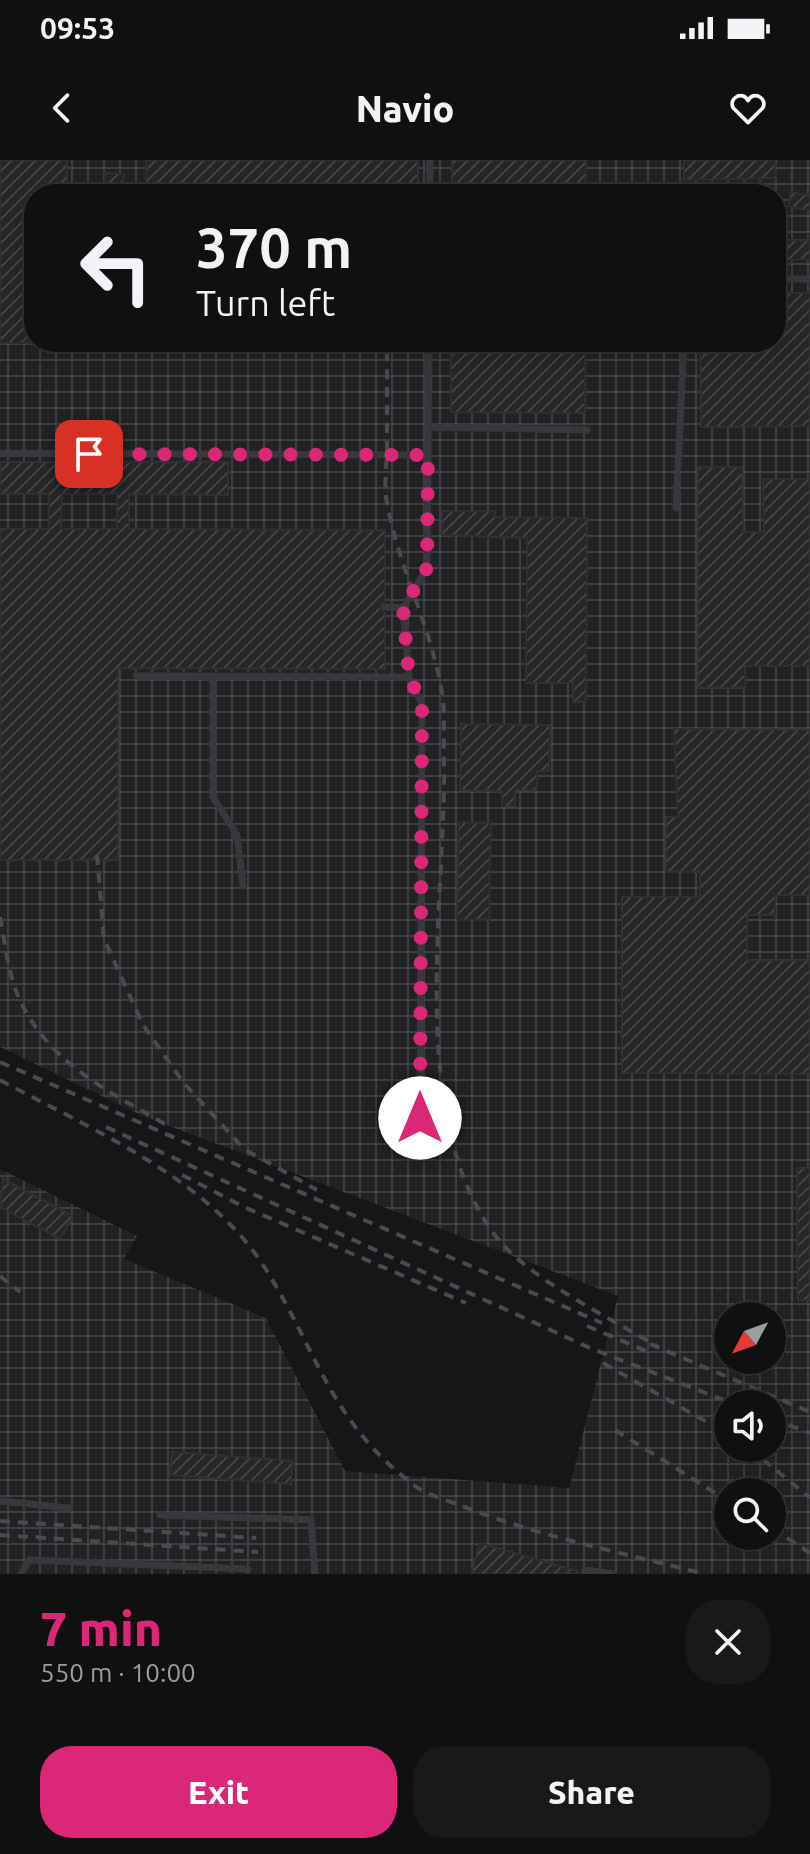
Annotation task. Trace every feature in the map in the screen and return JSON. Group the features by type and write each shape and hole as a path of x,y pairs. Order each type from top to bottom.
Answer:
{"lane":[{"path":"430,160 430,184"},
{"path":"786,279 810,279"},
{"path":"420,1118 422,704 409,677 403,608 427,568 429,352"},
{"path":"676,508 684,352"},
{"path":"428,427 587,430"},
{"path":"0,453 428,455"},
{"path":"385,607 403,608"},
{"path":"136,676 409,677"},
{"path":"213,677 213,797 237,835 243,886"},
{"path":"0,1501 69,1508"},
{"path":"160,1515 311,1520 315,1574"},
{"path":"21,1574 29,1560 248,1569"},
{"path":"584,1574 585,1570 614,1574"}],"shaded area":[{"path":"0,160 810,160 810,1574 0,1574 0,1169 137,1236 124,1259 266,1318 345,1471 569,1488 618,1296 143,1116 0,1047"}],"building":[{"path":"0,160 67,160 67,184 24,184 24,343 0,343"},
{"path":"146,160 418,160 418,184 146,184"},
{"path":"452,160 586,160 586,184 452,184"},
{"path":"684,160 775,160 776,178 684,180"},
{"path":"105,173 124,174 124,184 104,184"},
{"path":"791,192 810,196 810,211 788,206"},
{"path":"786,240 810,240 810,259 786,260"},
{"path":"786,293 810,293 810,426 701,427 700,352 786,352"},
{"path":"451,352 585,352 585,413 451,412"},
{"path":"0,462 61,462 62,473 117,473 117,462 228,462 228,495 129,494 129,529 385,530 385,601 379,607 385,613 385,669 118,668 118,860 0,860 0,529 49,529 49,494 0,494","holes":["62,494 117,494 117,529 61,529"]},
{"path":"698,467 742,467 743,532 764,532 763,479 810,479 810,666 745,666 745,688 698,688"},
{"path":"442,511 495,511 495,517 587,518 586,702 573,702 573,683 526,683 527,538 442,535"},
{"path":"461,724 550,725 549,771 537,771 537,790 515,790 515,806 502,806 502,791 460,790"},
{"path":"674,729 810,730 810,895 775,895 775,915 747,915 747,960 810,960 810,1074 622,1073 622,897 700,897 700,872 666,872 666,817 678,817"},
{"path":"459,822 491,823 489,920 457,920"},
{"path":"797,1168 810,1168 810,1300 798,1300"},
{"path":"3,1179 73,1216 60,1239 0,1207"},
{"path":"172,1452 293,1461 291,1484 170,1475"},
{"path":"480,1543 577,1571 577,1574 471,1574"}],"railway":[{"path":"387,352 387,503 392,528 432,650 443,700 437,1005 440,1069 449,1129 467,1185 494,1234 508,1250 548,1281 658,1347"},
{"path":"97,855 104,939 143,1025 183,1082 244,1149 317,1190"},
{"path":"0,917 18,996 46,1041 103,1088 170,1127"},
{"path":"0,1062 602,1323"},
{"path":"0,1080 109,1137 180,1182 212,1207 241,1236 265,1268 344,1411 386,1461 415,1486 436,1497 519,1526 705,1574"},
{"path":"106,1127 590,1348 714,1396"},
{"path":"182,1175 244,1207 466,1303"},
{"path":"0,1276 20,1292"},
{"path":"587,1326 653,1354"},
{"path":"650,1344 810,1412"},
{"path":"603,1363 714,1426"},
{"path":"786,1424 810,1433"},
{"path":"615,1430 714,1492"},
{"path":"766,1462 810,1498"},
{"path":"0,1521 256,1538"},
{"path":"0,1535 258,1552"},
{"path":"786,1537 810,1553"}],"route":[{"path":"89,454 428,455 427,568 403,608 409,677 422,704 420,1118"}]}
